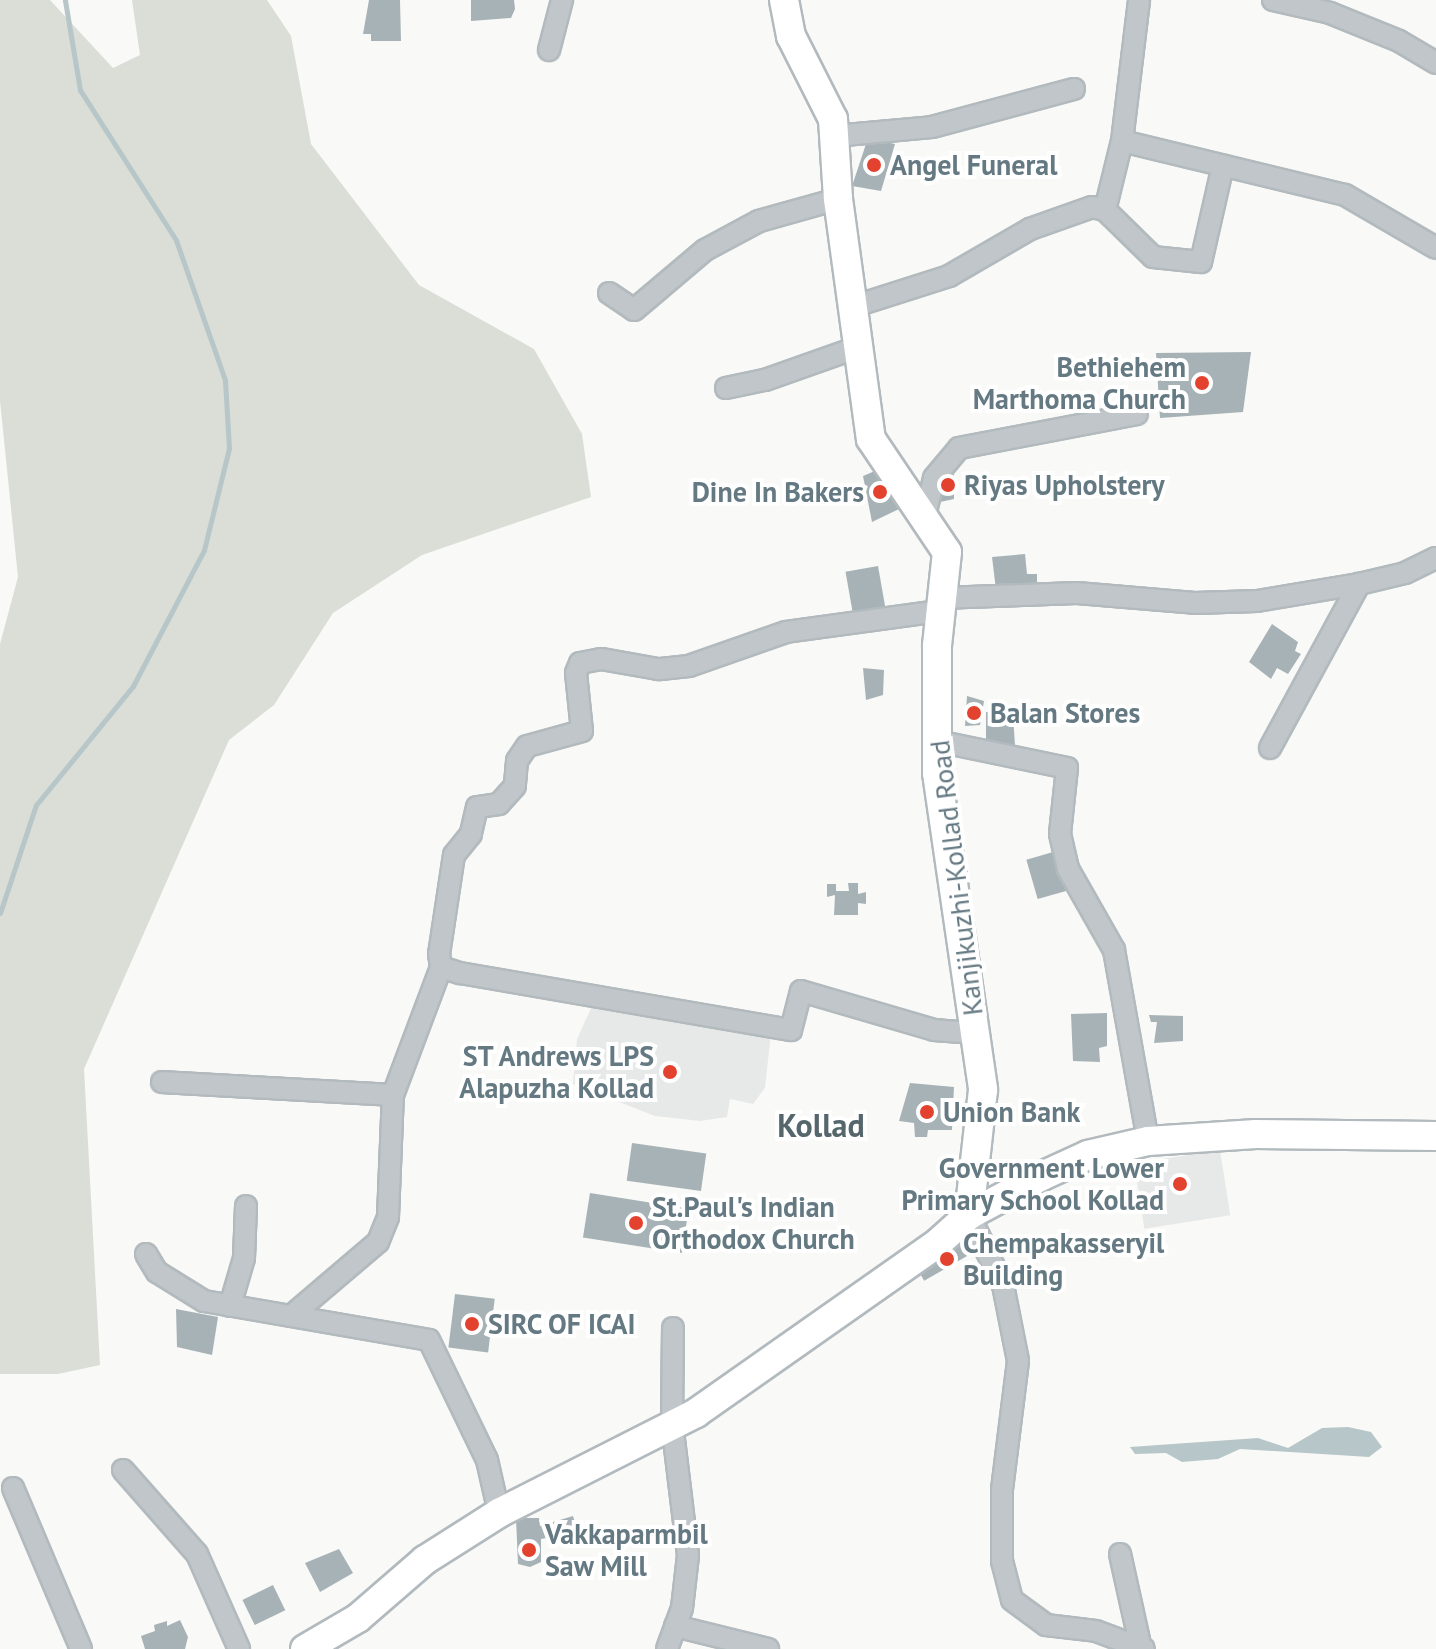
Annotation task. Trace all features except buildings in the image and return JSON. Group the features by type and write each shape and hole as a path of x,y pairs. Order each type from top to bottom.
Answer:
{"main road":[{"name":"Kanjikuzhi-Kollad Road","path":"784,0 791,36 833,119 838,199 871,439 947,552 940,604 937,741 983,1090 969,1215"},
{"path":"305,1649 358,1618 425,1560 499,1513 696,1413 939,1242 969,1215 1088,1155 1148,1141 1256,1134 1436,1136"}],"street":[{"path":"549,50 562,0"},
{"path":"1105,210 1122,141 1139,0"},
{"path":"1273,0 1330,13 1399,41 1436,63"},
{"path":"834,136 932,127 1074,89"},
{"path":"1122,141 1345,195 1436,248"},
{"path":"1105,210 1153,257 1201,262 1223,165"},
{"path":"609,293 634,310 705,250 759,221 838,199"},
{"path":"852,307 949,276 1067,214 1105,210"},
{"path":"726,388 765,380 858,347"},
{"path":"924,520 934,478 959,448 1137,414"},
{"path":"291,1316 378,1242 388,1217 393,1095 441,967 440,941 454,855 471,834 477,807 499,804 515,786 520,753 537,742 582,731 576,673 580,663 601,659 658,669 689,666 786,632 940,604 1077,593 1242,601 1359,584 1405,573 1436,558"},
{"path":"1270,748 1359,584"},
{"path":"937,741 1067,768 1060,834 1068,869 1114,950 1148,1141"},
{"path":"441,967 791,1030 801,991 934,1030 975,1033"},
{"path":"162,1082 393,1095"},
{"path":"230,1306 244,1258 246,1206"},
{"path":"969,1215 1003,1285 1018,1361 1002,1490 1002,1561 1012,1600 1046,1625 1142,1646 1120,1554"},
{"path":"146,1254 157,1272 204,1301 429,1340 487,1460 499,1513"},
{"path":"667,1649 675,1626 688,1555 672,1423 673,1328"},
{"path":"123,1470 197,1554 239,1649"},
{"path":"13,1488 81,1649"},
{"path":"675,1626 768,1649"}],"shaded area":[{"path":"0,0 50,0 113,68 140,55 132,0 267,0 291,36 311,144 419,285 534,349 582,434 591,497 422,555 333,613 274,705 229,740 84,1069 100,1365 58,1374 0,1374 0,644 18,577 0,401"},
{"name":"ST Andrews LPS Alapuzha Kollad","path":"592,1006 771,1033 765,1088 753,1104 730,1099 727,1117 700,1121 655,1116 573,1084 577,1039"},
{"name":"Government Lower Primary School Kollad","path":"1220,1150 1230,1215 1144,1229 1134,1164"},
{"path":"1348,1427 1371,1432 1382,1447 1369,1457 1240,1449 1218,1459 1182,1462 1166,1453 1135,1454 1130,1447 1258,1438 1288,1448 1322,1428"}],"waterway":[{"path":"0,913 36,805 133,686 204,550 229,448 225,380 176,240 80,90 65,0"}],"place":[{"name":"Angel Funeral","path":"874,165"},
{"name":"Bethiehem Marthoma Church","path":"1202,383"},
{"name":"Riyas Upholstery","path":"948,485"},
{"name":"Dine In Bakers","path":"880,492"},
{"name":"Balan Stores","path":"974,713"},
{"name":"ST Andrews LPS Alapuzha Kollad","path":"670,1072"},
{"name":"Union Bank","path":"927,1112"},
{"name":"Government Lower Primary School Kollad","path":"1180,1184"},
{"name":"St.Paul's Indian Orthodox Church","path":"636,1223"},
{"name":"Chempakasseryil Building","path":"947,1259"},
{"name":"SIRC OF ICAI","path":"472,1324"},
{"name":"Vakkaparmbil Saw Mill","path":"529,1550"}],"district":[{"name":"Kollad","path":"821,1125"}]}
